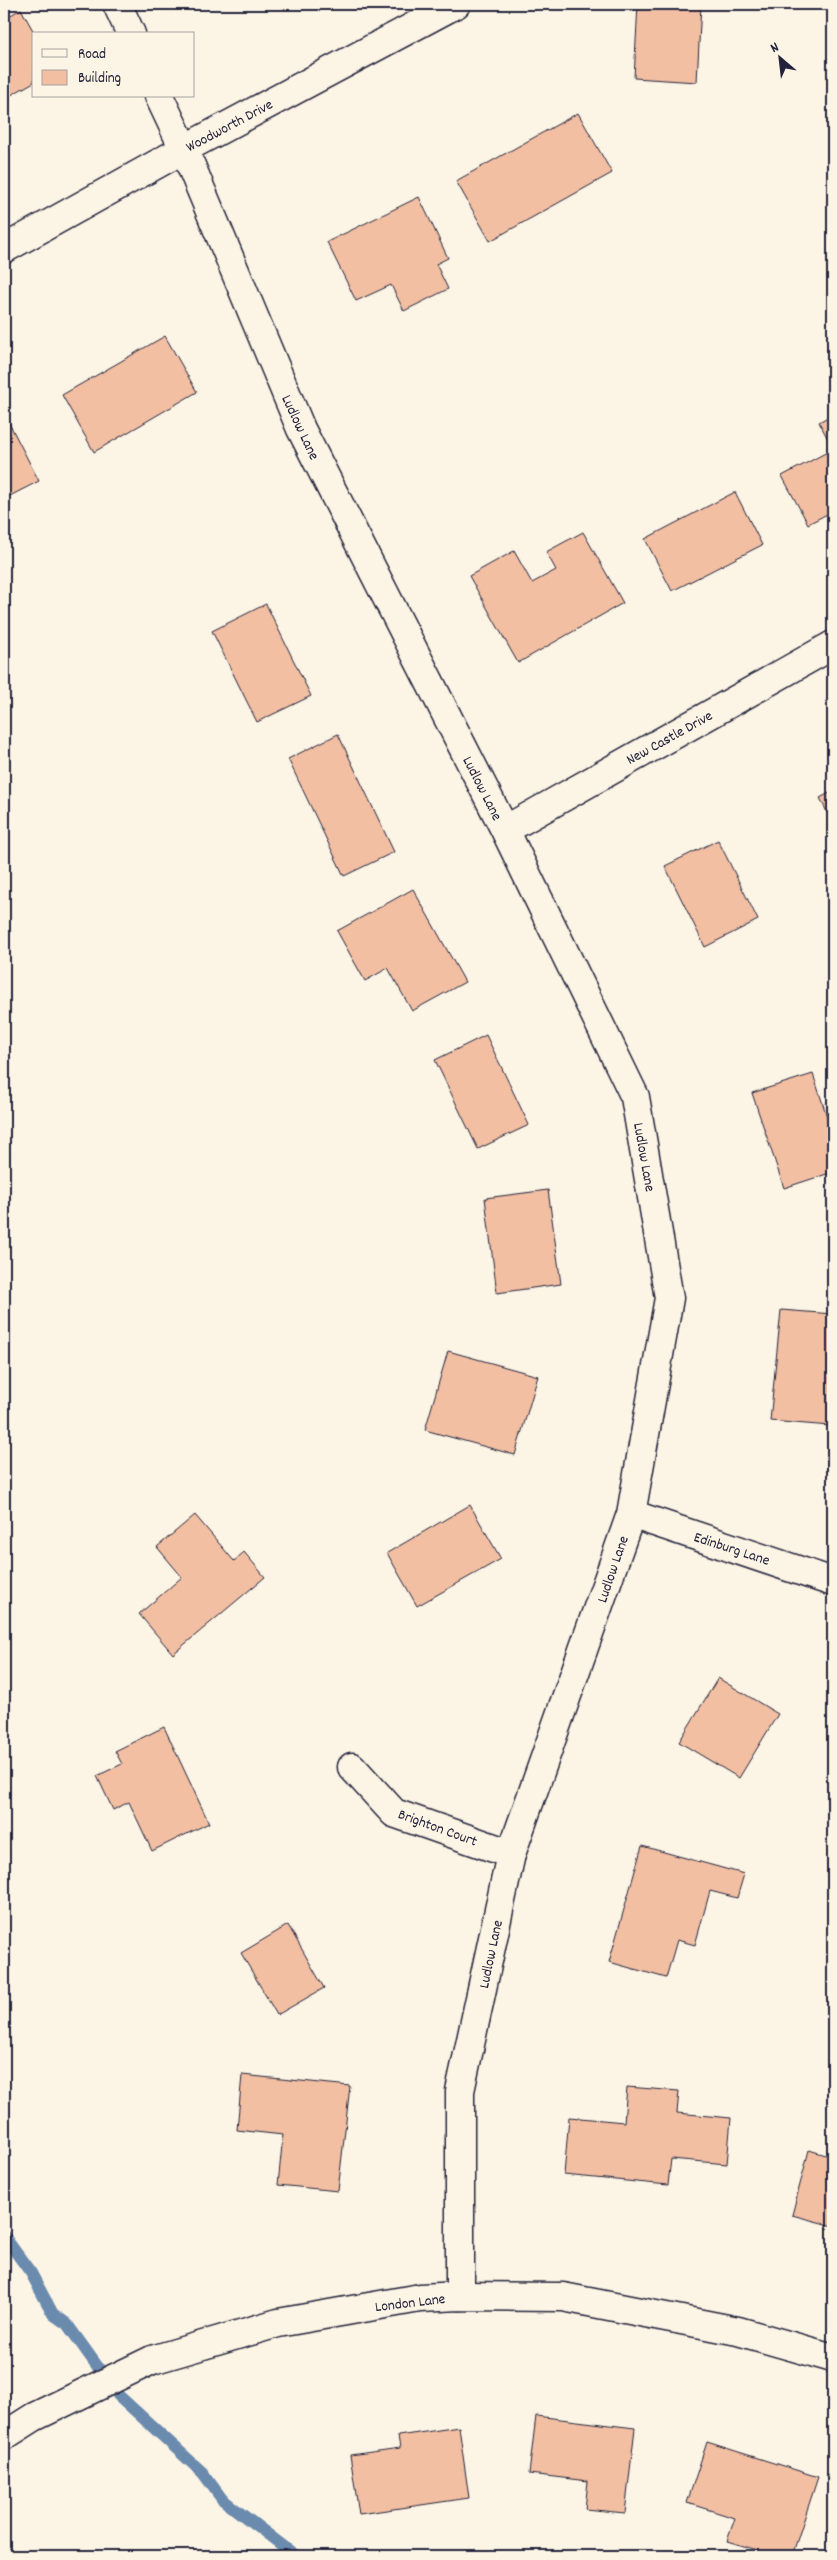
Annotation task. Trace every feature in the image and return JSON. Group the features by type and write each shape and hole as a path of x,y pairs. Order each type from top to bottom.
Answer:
{"street":[{"path":"117,4 129,32"},
{"name":"Woodworth Drive","path":"4,250 184,149 456,4"},
{"name":"Ludlow Lane","path":"160,98 184,149 301,429 505,830 635,1097 669,1298 631,1514 511,1854 460,2090 460,2296"},
{"name":"New Castle Drive","path":"505,830 833,645"},
{"name":"Edinburg Lane","path":"631,1514 833,1582"},
{"name":"Brighton Court","path":"352,1767 394,1812 511,1854"},
{"name":"London Lane","path":"4,2436 34,2417 152,2360 278,2323 420,2298 460,2296 563,2297 738,2331 833,2358"}],"building":[{"path":"638,4 701,4 697,82 634,78"},
{"path":"21,9 34,32 32,32 32,83 4,99 4,19"},
{"path":"578,113 612,173 490,241 456,181"},
{"path":"419,197 448,258 436,264 448,289 404,311 391,285 356,301 327,242"},
{"path":"165,336 197,392 94,452 62,395"},
{"path":"833,414 833,449 819,422"},
{"path":"9,423 39,481 4,499 4,425"},
{"path":"833,449 833,511 808,524 782,476"},
{"path":"735,492 762,545 672,591 645,539"},
{"path":"583,532 623,603 518,663 469,576 514,551 532,583 556,570 546,552"},
{"path":"266,604 311,696 257,722 212,631"},
{"path":"338,734 394,852 344,876 288,759"},
{"path":"833,791 833,824 820,798"},
{"path":"718,840 758,920 705,947 665,866"},
{"path":"413,889 465,982 412,1011 388,968 365,981 337,931"},
{"path":"486,1035 529,1125 478,1149 435,1060"},
{"path":"813,1074 833,1135 833,1172 784,1188 752,1093"},
{"path":"548,1190 561,1284 497,1293 485,1198"},
{"path":"781,1310 833,1314 833,1387 830,1426 770,1421"},
{"path":"448,1351 538,1376 515,1455 425,1430"},
{"path":"470,1505 501,1559 417,1606 387,1553"},
{"path":"195,1515 234,1561 244,1552 265,1577 173,1654 139,1614 182,1577 157,1547"},
{"path":"718,1678 778,1714 739,1778 679,1742"},
{"path":"164,1727 209,1823 152,1851 129,1802 113,1810 97,1776 122,1764 115,1751"},
{"path":"642,1846 744,1874 737,1898 710,1891 695,1945 677,1940 666,1978 609,1962"},
{"path":"288,1925 324,1988 277,2015 241,1953"},
{"path":"242,2075 350,2086 338,2191 278,2185 283,2135 237,2130"},
{"path":"627,2087 679,2091 677,2113 731,2118 727,2164 671,2159 668,2185 564,2175 569,2117 624,2122"},
{"path":"809,2150 833,2157 833,2226 792,2215"},
{"path":"536,2416 635,2428 625,2513 585,2509 588,2481 529,2474"},
{"path":"459,2427 469,2498 359,2514 350,2455 400,2448 398,2436"},
{"path":"707,2442 818,2477 792,2556 777,2556 727,2541 735,2518 687,2503"}],"waterway":[{"path":"4,2236 31,2273 53,2314 67,2324 118,2395 203,2473 222,2499 296,2556"}]}
